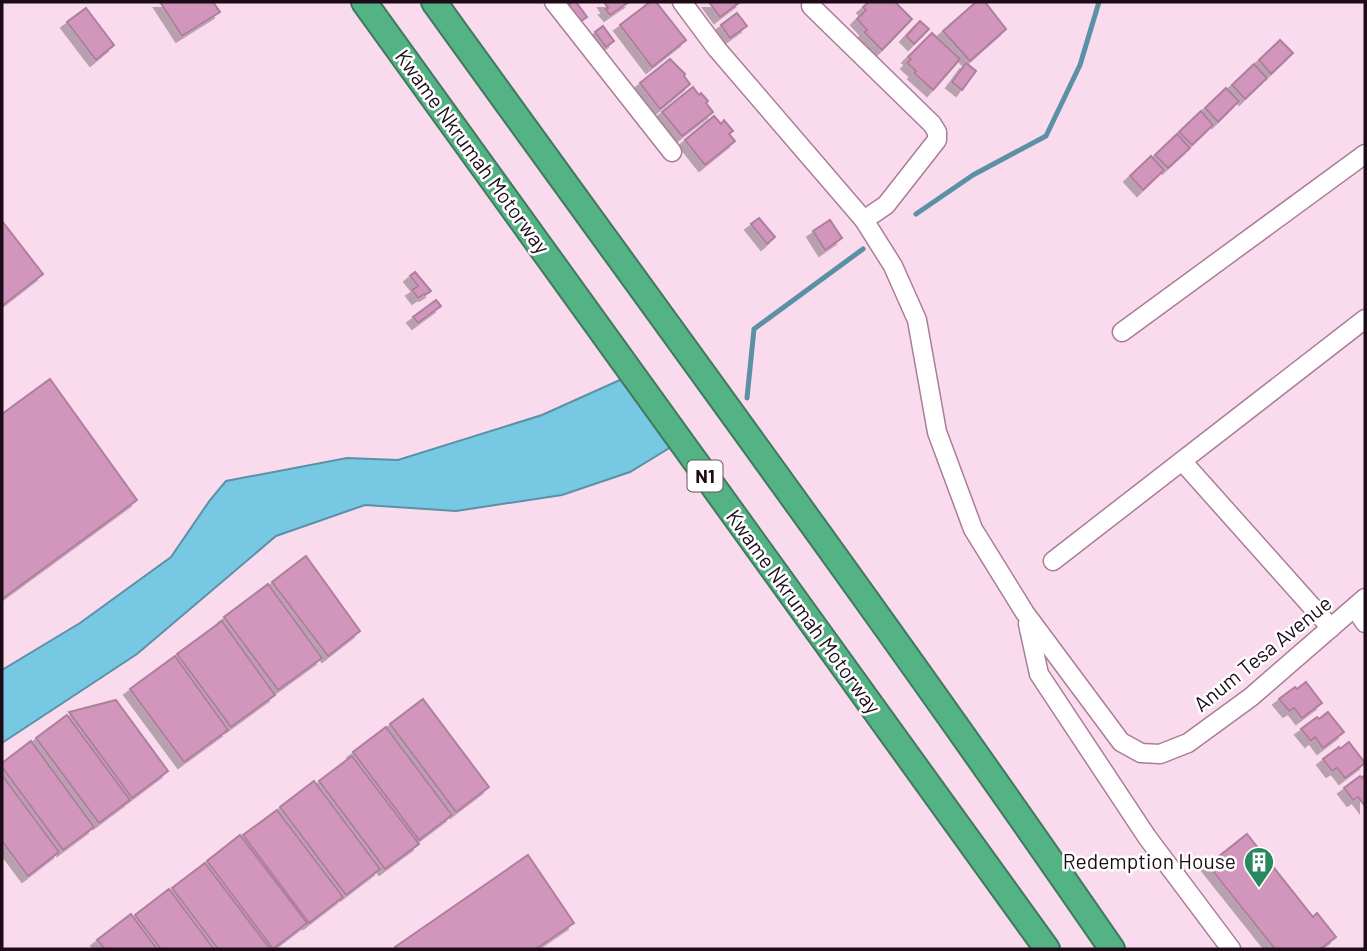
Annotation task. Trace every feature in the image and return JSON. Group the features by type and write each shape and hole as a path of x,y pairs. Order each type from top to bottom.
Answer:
{"highway":[{"name":"Kwame Nkrumah Motorway","path":"364,2 1047,949"},
{"path":"434,2 907,656 1112,949"}],"street":[{"path":"554,2 672,152"},
{"path":"682,2 717,49 864,220 893,266 916,320 937,432 974,529 1025,613 1039,674 1147,837 1231,949"},
{"path":"811,6 933,124 937,132 937,140 886,205 864,220"},
{"path":"1122,332 1365,154"},
{"path":"1053,561 1365,319"},
{"path":"1182,461 1331,628"},
{"path":"1360,603 1365,623"},
{"name":"Anum Tesa Avenue","path":"1025,613 1121,742 1141,753 1160,754 1188,743 1251,697 1360,603"}],"water":[{"path":"622,379 671,447 630,472 562,495 456,511 365,505 276,536 137,654 2,743 2,670 80,623 171,557 226,481 347,458 398,460 542,415"}],"building":[{"path":"160,2 213,2 220,12 182,36"},
{"path":"576,2 587,17 578,23 567,6"},
{"path":"604,2 629,2 610,15"},
{"path":"650,2 656,2 686,40 652,67 620,25"},
{"path":"709,2 740,2 720,17"},
{"path":"869,2 895,2 912,19 882,50 864,32 867,30 857,19 866,10 863,7"},
{"path":"976,2 985,2 1006,29 970,61 943,31"},
{"path":"86,8 114,45 96,60 67,22"},
{"path":"737,13 747,26 730,38 721,25"},
{"path":"920,21 929,29 914,44 906,36"},
{"path":"603,26 614,41 606,47 595,32"},
{"path":"932,33 960,59 933,90 907,63 911,59 908,57"},
{"path":"1280,40 1293,53 1271,74 1259,60"},
{"path":"670,59 685,74 690,84 660,109 640,83"},
{"path":"966,63 976,71 962,90 952,82"},
{"path":"1254,64 1267,78 1245,99 1232,85"},
{"path":"693,87 708,101 706,103 713,112 682,136 662,112"},
{"path":"1226,88 1239,101 1218,122 1205,108"},
{"path":"1201,111 1213,125 1192,145 1179,132"},
{"path":"714,116 721,124 724,120 733,131 729,134 735,141 705,165 685,140"},
{"path":"1177,134 1190,148 1168,168 1155,155"},
{"path":"1151,156 1164,170 1143,190 1130,176"},
{"path":"759,218 775,237 767,244 751,224"},
{"path":"830,220 842,238 825,250 813,231"},
{"path":"2,221 43,274 2,306"},
{"path":"415,272 431,291 418,298 412,290 418,286 410,276"},
{"path":"436,300 441,306 418,323 413,317"},
{"path":"50,379 137,500 2,599 2,414"},
{"path":"306,556 360,631 328,656 272,582"},
{"path":"268,584 322,658 278,690 224,617"},
{"path":"222,621 275,695 231,727 177,654"},
{"path":"175,656 228,730 184,762 130,689"},
{"path":"1306,682 1322,703 1302,718 1294,708 1289,711 1279,699"},
{"path":"423,699 489,787 456,812 390,724"},
{"path":"116,700 168,771 132,798 69,712"},
{"path":"1328,712 1344,732 1323,748 1315,737 1311,741 1301,729"},
{"path":"67,715 130,800 99,823 36,738"},
{"path":"386,727 452,815 419,840 353,752"},
{"path":"31,741 94,827 63,850 2,767 2,763"},
{"path":"1349,742 1365,763 1345,778 1337,768 1332,771 1323,759"},
{"path":"352,756 419,844 385,869 319,781"},
{"path":"2,775 59,852 28,876 2,841"},
{"path":"1365,775 1365,806 1358,797 1353,800 1344,788"},
{"path":"314,781 380,869 346,895 280,807"},
{"path":"277,810 343,897 309,923 243,835"},
{"name":"Redemption House","path":"1247,834 1313,917 1317,913 1336,937 1320,949 1275,949 1208,865"},
{"path":"240,835 307,923 273,949 207,861"},
{"path":"528,855 574,923 536,949 396,949 395,947"},
{"path":"205,863 270,949 218,949 172,888"},
{"path":"169,889 214,949 161,949 135,915"},
{"path":"131,914 157,949 105,949 97,940"}],"waterway":[{"path":"916,214 973,175 1046,136 1080,65 1099,2"},
{"path":"747,398 754,329 863,249"}],"place":[{"name":"Redemption House","path":"1259,889"}]}
